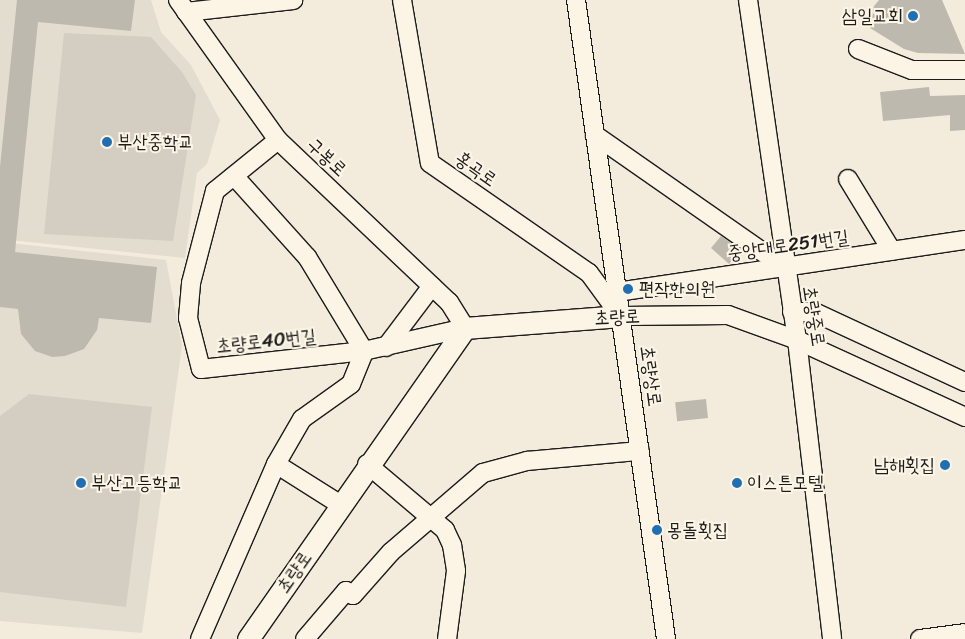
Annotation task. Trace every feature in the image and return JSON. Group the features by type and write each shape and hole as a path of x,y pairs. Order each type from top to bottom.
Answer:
{"main road":[{"name":"초량로","path":"254,637 367,464 465,328 621,316"}],"street":[{"path":"182,6 293,0"},
{"name":"홍곡로","path":"402,0 430,163 589,273 621,316"},
{"name":"초량상로","path":"576,0 666,639"},
{"name":"초량중로","path":"748,0 784,267 797,340 832,639"},
{"name":"구봉로","path":"182,6 278,140 450,302 465,328"},
{"path":"858,49 912,70 965,70"},
{"path":"595,135 784,267"},
{"name":"초량로40번길","path":"278,140 216,191 192,283 188,318 201,369 364,351 465,328"},
{"name":"초량로40번길","path":"234,176 307,257 364,351"},
{"path":"848,179 892,251"},
{"name":"중앙대로251번길","path":"617,292 965,240"},
{"path":"386,347 432,286"},
{"path":"792,312 814,312 965,382"},
{"name":"초량로","path":"621,316 728,315 797,340 965,417"},
{"path":"200,639 276,464 302,419 351,384 364,351"},
{"path":"305,639 346,591 353,595 391,552 483,473 527,461 640,451"},
{"path":"276,464 341,505"},
{"path":"367,464 444,530 452,545 456,571 447,639"},
{"path":"920,639 965,633"}],"shaded area":[{"name":"부산중학교","path":"0,0 151,0 161,32 191,65 220,120 207,164 197,173 185,258 0,239"},
{"path":"64,33 151,37 182,72 196,95 173,241 44,234"},
{"name":"부산고등학교","path":"0,242 166,260 182,346 142,633 0,621"},
{"path":"29,394 152,407 126,607 0,592 0,416"}],"building":[{"path":"17,0 135,0 131,31 38,22 15,252 157,267 151,323 99,318 97,330 84,349 65,356 52,357 35,351 21,334 18,309 0,307 0,167"},
{"path":"879,0 942,0 965,54 918,53 904,49 870,28 874,6"},
{"path":"929,87 930,96 965,95 965,130 950,131 950,115 883,121 880,92"},
{"path":"721,236 741,250 729,264 711,248"},
{"path":"706,399 708,418 677,421 675,402"}],"place":[{"name":"삼일교회","path":"913,16"},
{"name":"부산중학교","path":"107,142"},
{"name":"편작한의원","path":"628,289"},
{"name":"남해횟집","path":"945,465"},
{"name":"부산고등학교","path":"81,483"},
{"name":"이스튼모텔","path":"737,483"},
{"name":"몽돌횟집","path":"657,530"}]}
